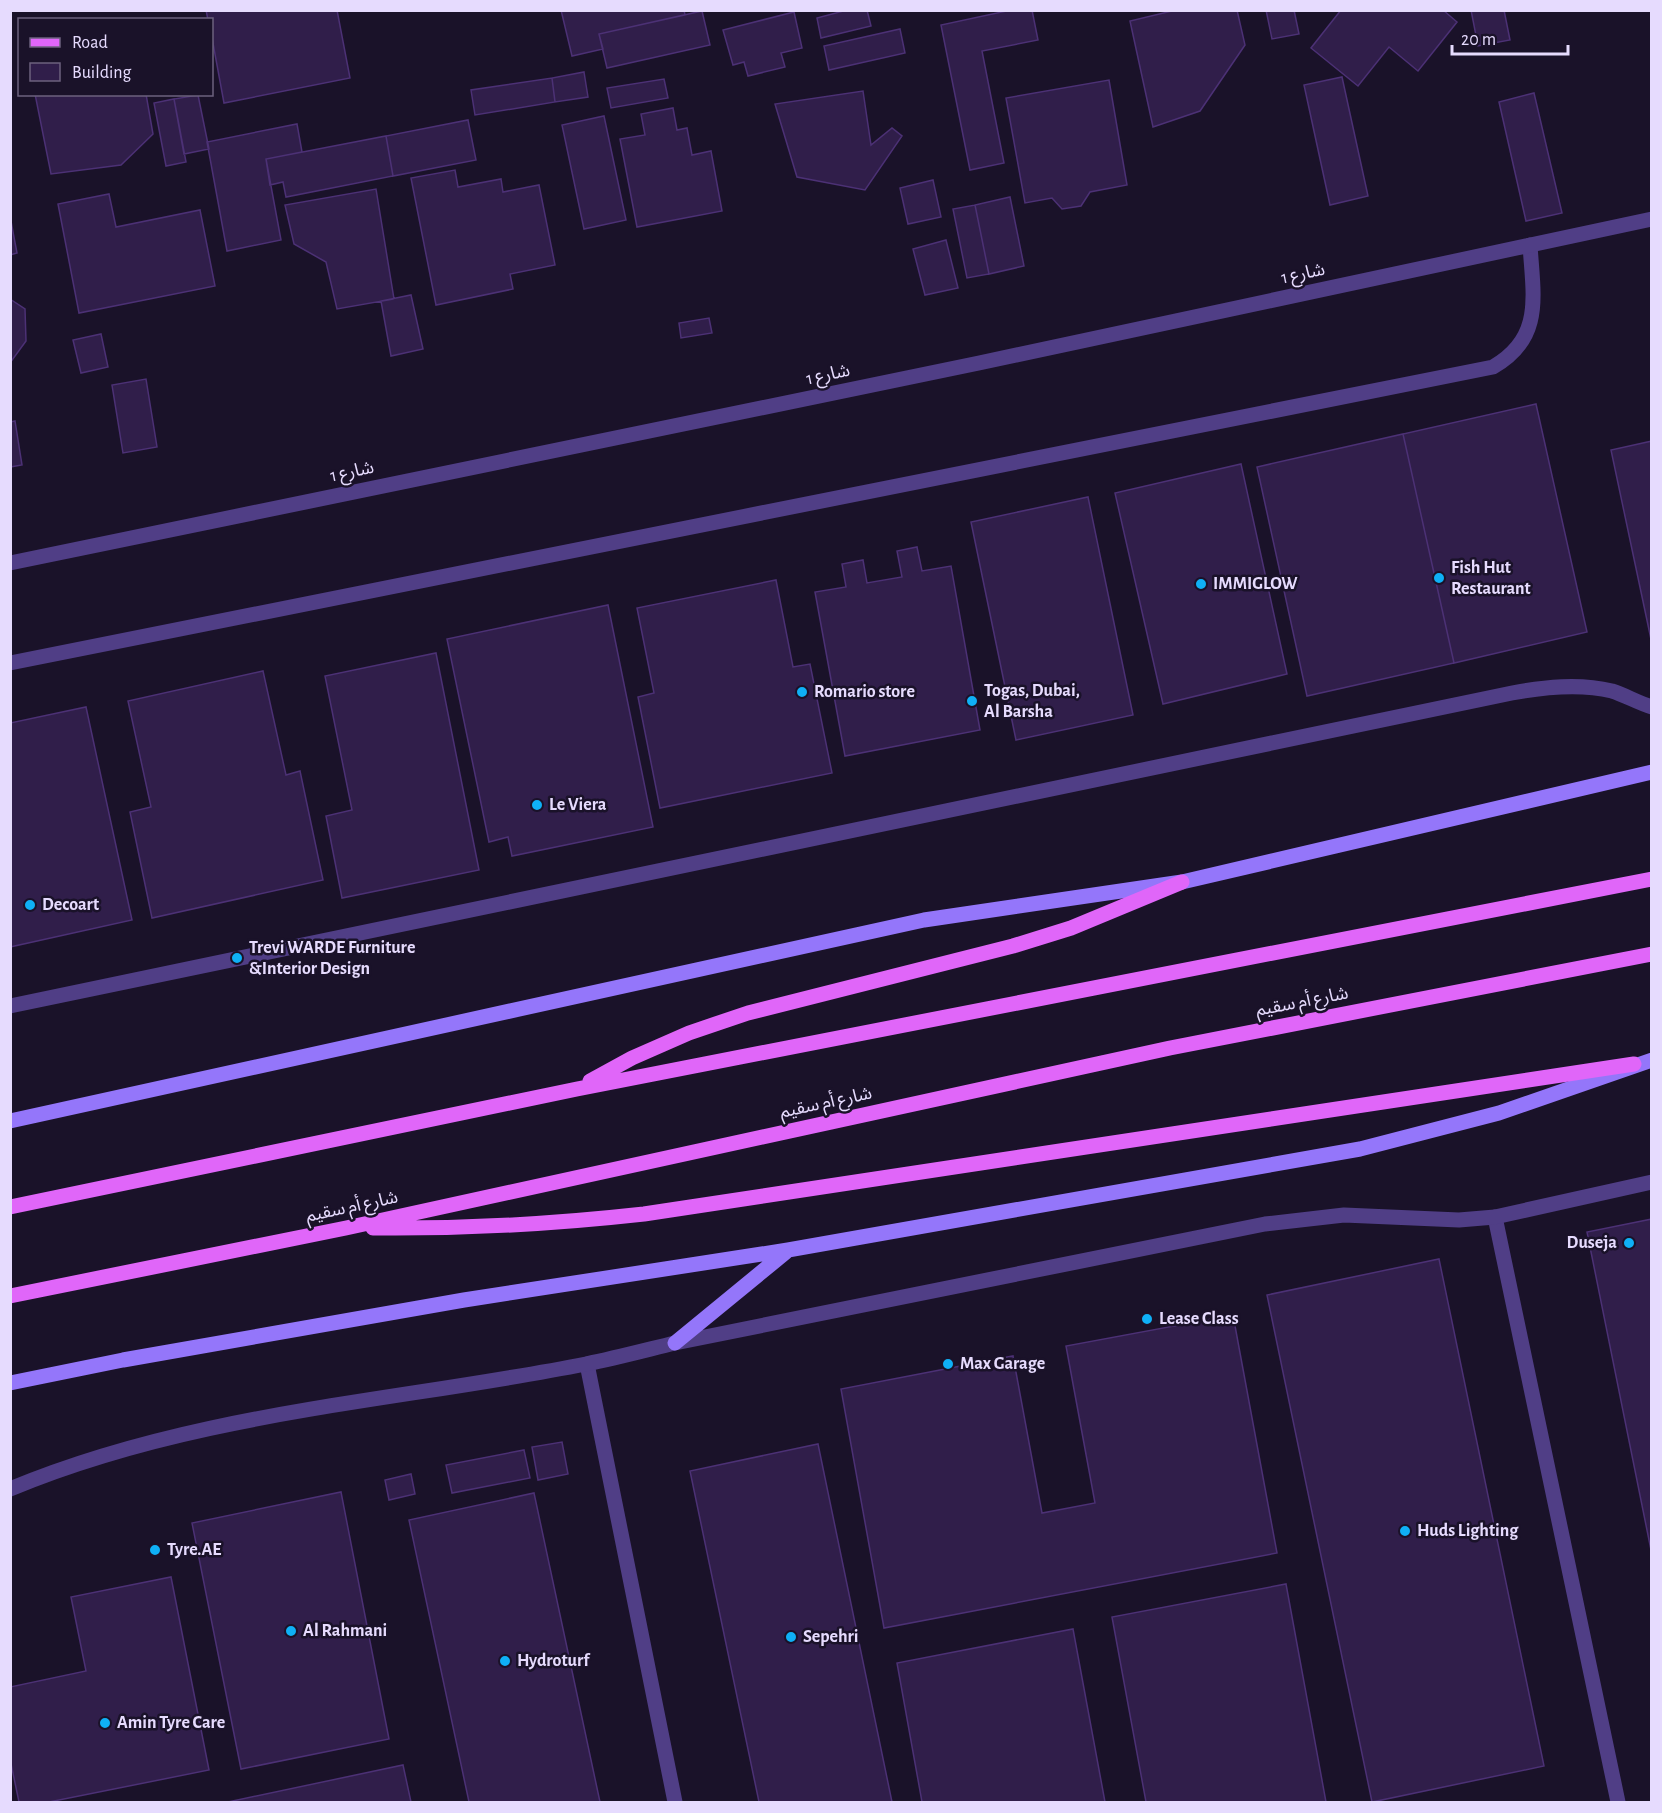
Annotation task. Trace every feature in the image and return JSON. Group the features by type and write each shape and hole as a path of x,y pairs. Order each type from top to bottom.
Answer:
{"main road":[{"path":"10,1120 924,920 1182,882 1652,772"},
{"path":"10,1207 577,1089 1652,879"},
{"path":"577,1089 632,1058 748,1013 1013,946 1071,928 1182,882"},
{"name":"شارع أم سقيم","path":"10,1296 346,1228 1170,1048 1652,954"},
{"path":"346,1228 446,1229 545,1225 644,1214 1652,1060"},
{"path":"10,1383 123,1360 464,1300 788,1250 1360,1149 1500,1113 1634,1064"},
{"path":"675,1343 788,1250"}],"street":[{"name":"شارع 1","path":"10,563 978,363 1652,219"},
{"path":"10,663 1493,367 1508,358 1528,333 1533,298 1530,245"},
{"path":"10,1006 1512,693 1545,688 1588,688 1613,692 1652,707"},
{"path":"10,1489 95,1458 234,1421 587,1364 675,1343 1265,1224 1344,1215 1459,1220 1495,1217 1652,1182"},
{"path":"1495,1217 1617,1803"},
{"path":"587,1364 675,1803"}],"building":[{"path":"206,10 337,10 350,78 224,103 213,43 213,18 208,18"},
{"path":"561,10 684,10 685,15 599,34 603,49 572,56"},
{"path":"847,10 867,10 871,26 821,38 817,18"},
{"path":"1011,10 1032,10 1038,40 982,51 1004,163 970,170 941,25"},
{"path":"1176,10 1237,10 1245,45 1200,111 1153,127 1130,21"},
{"path":"1266,10 1294,10 1299,34 1272,39"},
{"path":"1341,10 1443,10 1457,22 1418,71 1389,47 1358,86 1311,48"},
{"path":"1471,10 1504,10 1510,40 1478,46"},
{"path":"702,11 710,45 607,68 599,34"},
{"path":"794,12 802,48 781,53 785,67 748,76 744,62 733,65 723,30"},
{"path":"900,29 905,53 829,70 824,46"},
{"path":"584,72 588,97 555,102 552,78"},
{"path":"1342,77 1368,196 1330,205 1304,85"},
{"path":"552,78 555,102 475,115 471,90"},
{"path":"664,79 668,98 611,108 607,88"},
{"path":"1109,80 1127,185 1090,192 1081,206 1062,209 1052,198 1025,203 1006,98"},
{"path":"863,91 871,145 892,128 902,136 865,190 797,177 775,104"},
{"path":"1534,93 1562,213 1526,221 1499,102"},
{"path":"35,96 146,96 153,134 121,165 51,174"},
{"path":"198,96 209,149 184,154 174,99"},
{"path":"174,99 186,162 166,166 154,103"},
{"path":"673,108 677,130 687,128 692,155 711,151 722,211 637,227 620,139 645,135 641,114"},
{"path":"604,116 626,220 584,229 562,125"},
{"path":"468,120 476,160 393,176 386,136"},
{"path":"297,124 302,152 266,159 281,240 227,251 207,142"},
{"path":"386,136 393,176 286,197 283,182 270,185 266,159"},
{"path":"455,170 458,187 501,179 503,192 539,185 555,265 510,274 513,289 436,305 411,178"},
{"path":"933,180 941,217 908,224 900,188"},
{"path":"376,189 394,299 337,309 326,262 294,244 285,205"},
{"path":"109,194 116,227 200,210 215,286 79,313 58,204"},
{"path":"1010,197 1024,266 989,274 975,205"},
{"path":"975,205 989,274 967,278 953,209"},
{"path":"10,216 17,253 10,255"},
{"path":"946,240 958,288 925,295 913,249"},
{"path":"411,295 423,349 391,356 381,301"},
{"path":"10,299 25,309 26,341 10,363"},
{"path":"709,318 712,333 681,338 679,323"},
{"path":"101,334 108,367 81,373 73,340"},
{"path":"146,379 157,447 123,453 112,385"},
{"path":"1536,404 1587,632 1454,663 1403,434"},
{"path":"15,421 22,465 10,467 10,422"},
{"path":"1403,434 1454,663 1307,696 1257,467"},
{"path":"1652,441 1652,644 1611,450"},
{"name":"IMMIGLOW","path":"1241,464 1287,674 1163,704 1115,493"},
{"path":"1088,497 1133,715 1016,740 971,522"},
{"path":"917,547 922,571 951,566 980,730 845,756 815,592 846,587 842,564 863,560 867,583 902,577 897,551"},
{"path":"776,580 793,667 810,664 832,773 660,808 638,697 654,693 637,608"},
{"path":"608,605 653,827 512,856 508,837 489,842 447,639"},
{"path":"436,653 479,870 342,898 326,816 352,810 325,676"},
{"path":"263,671 286,775 300,771 323,880 152,918 130,812 151,807 128,701"},
{"path":"86,707 132,920 10,947 10,723"},
{"path":"1652,1219 1652,1555 1587,1232"},
{"name":"Huds Lighting","path":"1439,1259 1544,1766 1372,1802 1267,1295"},
{"path":"1233,1315 1277,1553 884,1628 841,1389 1013,1356 1042,1513 1095,1503 1066,1346"},
{"path":"562,1442 568,1474 538,1480 532,1447"},
{"name":"Sepehri","path":"818,1444 892,1802 759,1802 690,1471"},
{"path":"524,1450 530,1478 452,1493 446,1465"},
{"path":"411,1474 415,1494 389,1500 385,1480"},
{"name":"Al Rahmani","path":"341,1492 389,1739 241,1769 192,1523"},
{"name":"Hydroturf","path":"534,1493 600,1802 469,1802 409,1520"},
{"name":"Amin Tyre Care","path":"171,1577 209,1770 49,1802 19,1802 10,1759 10,1687 86,1671 71,1597"},
{"path":"1286,1584 1326,1802 1146,1802 1112,1617"},
{"path":"1073,1629 1105,1802 922,1802 897,1663"},
{"path":"403,1765 411,1802 228,1802"}],"place":[{"name":"Fish Hut Restaurant","path":"1439,578"},
{"name":"IMMIGLOW","path":"1201,584"},
{"name":"Romario store","path":"802,692"},
{"name":"Togas, Dubai, Al Barsha","path":"972,701"},
{"name":"Le Viera","path":"537,805"},
{"name":"Decoart","path":"30,905"},
{"name":"Trevi WARDE Furniture &Interior Design","path":"237,958"},
{"name":"Duseja","path":"1629,1243"},
{"name":"Lease Class","path":"1147,1319"},
{"name":"Max Garage","path":"948,1364"},
{"name":"Huds Lighting","path":"1405,1531"},
{"name":"Tyre.AE","path":"155,1550"},
{"name":"Al Rahmani","path":"291,1631"},
{"name":"Sepehri","path":"791,1637"},
{"name":"Hydroturf","path":"505,1661"},
{"name":"Amin Tyre Care","path":"105,1723"}]}
